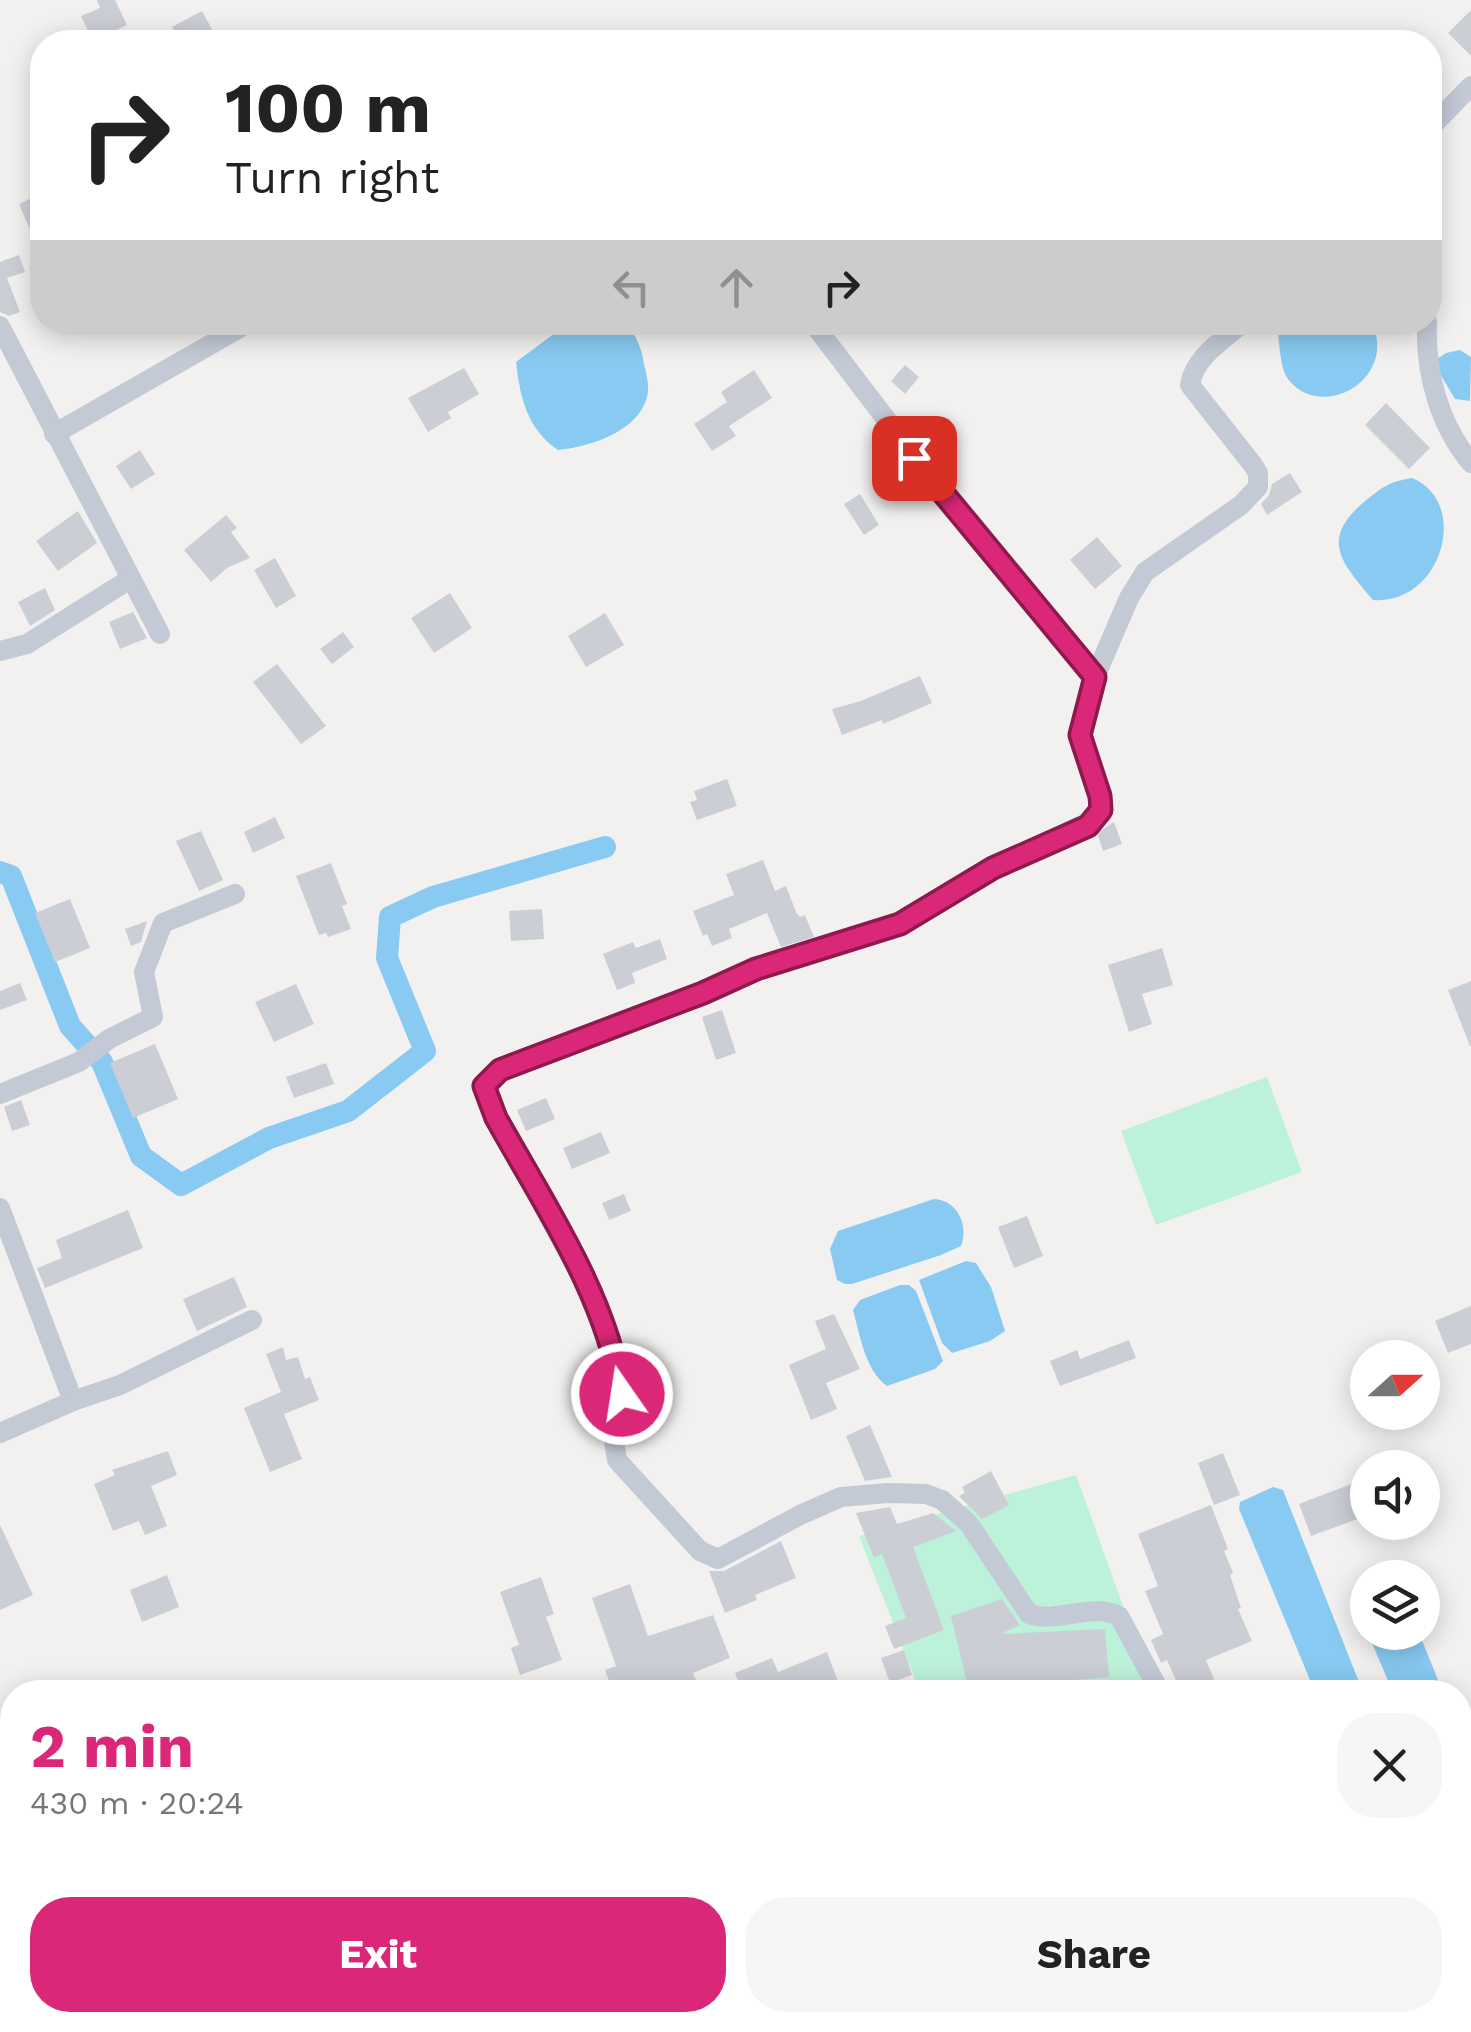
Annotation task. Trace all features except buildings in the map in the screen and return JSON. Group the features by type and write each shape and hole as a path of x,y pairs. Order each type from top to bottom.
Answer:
{"street":[{"path":"1442,116 1471,86"},
{"path":"0,326 160,634"},
{"path":"54,434 227,335"},
{"path":"822,335 976,536 1095,677"},
{"path":"1153,1680 1118,1616 1106,1610 1043,1618 1029,1614 968,1524 942,1500 926,1494 888,1492 841,1498 718,1559 700,1551 617,1460 613,1435 622,1394 617,1364 598,1308 496,1118 484,1086 500,1070 756,969 900,924 993,868 1096,819 1101,803 1080,735 1095,677 1129,598 1145,572 1241,505 1258,486 1258,473 1253,465 1190,385 1191,375 1206,355 1229,335"},
{"path":"1427,335 1434,394 1457,446 1471,463"},
{"path":"0,651 27,644 130,579"},
{"path":"0,1094 79,1062 108,1040 153,1017 144,972 163,923 235,894"},
{"path":"0,1208 73,1401"},
{"path":"0,1433 120,1385 252,1320"}],"green space":[{"path":"1267,1077 1302,1172 1156,1225 1121,1131"},
{"path":"1076,1475 1150,1680 915,1680 859,1536"}],"water":[{"path":"552,335 634,335 640,347 648,393 639,414 619,431 595,442 558,450 532,422 516,362"},
{"path":"1278,335 1375,335 1374,362 1365,378 1352,389 1335,395 1318,397 1302,391 1288,379"},
{"path":"1460,350 1471,357 1470,401 1455,399 1440,374 1437,359"},
{"path":"1412,478 1430,490 1440,508 1444,528 1440,550 1431,570 1416,586 1397,597 1373,600 1345,563 1339,540 1342,528 1376,492"},
{"path":"934,1199 949,1204 959,1215 963,1230 961,1246 852,1284 837,1280 830,1249 838,1231"},
{"path":"966,1261 976,1263 991,1287 1005,1331 990,1341 952,1353 942,1343 919,1280"},
{"path":"909,1285 916,1291 943,1361 935,1369 887,1386 868,1362 853,1310 860,1300"},
{"path":"1273,1487 1283,1490 1358,1680 1310,1680 1239,1509 1240,1502"},
{"path":"1375,1650 1426,1650 1438,1680 1388,1680"}],"waterway":[{"path":"0,872 11,876 70,1026 102,1062 141,1156 181,1185 269,1138 348,1111 425,1051 387,958 390,917 433,897 605,847"}],"route":[{"path":"622,1394 617,1364 598,1308 496,1118 484,1086 500,1070 756,969 900,924 993,868 1088,826 1101,810 1080,735 1095,677 914,458"}]}
